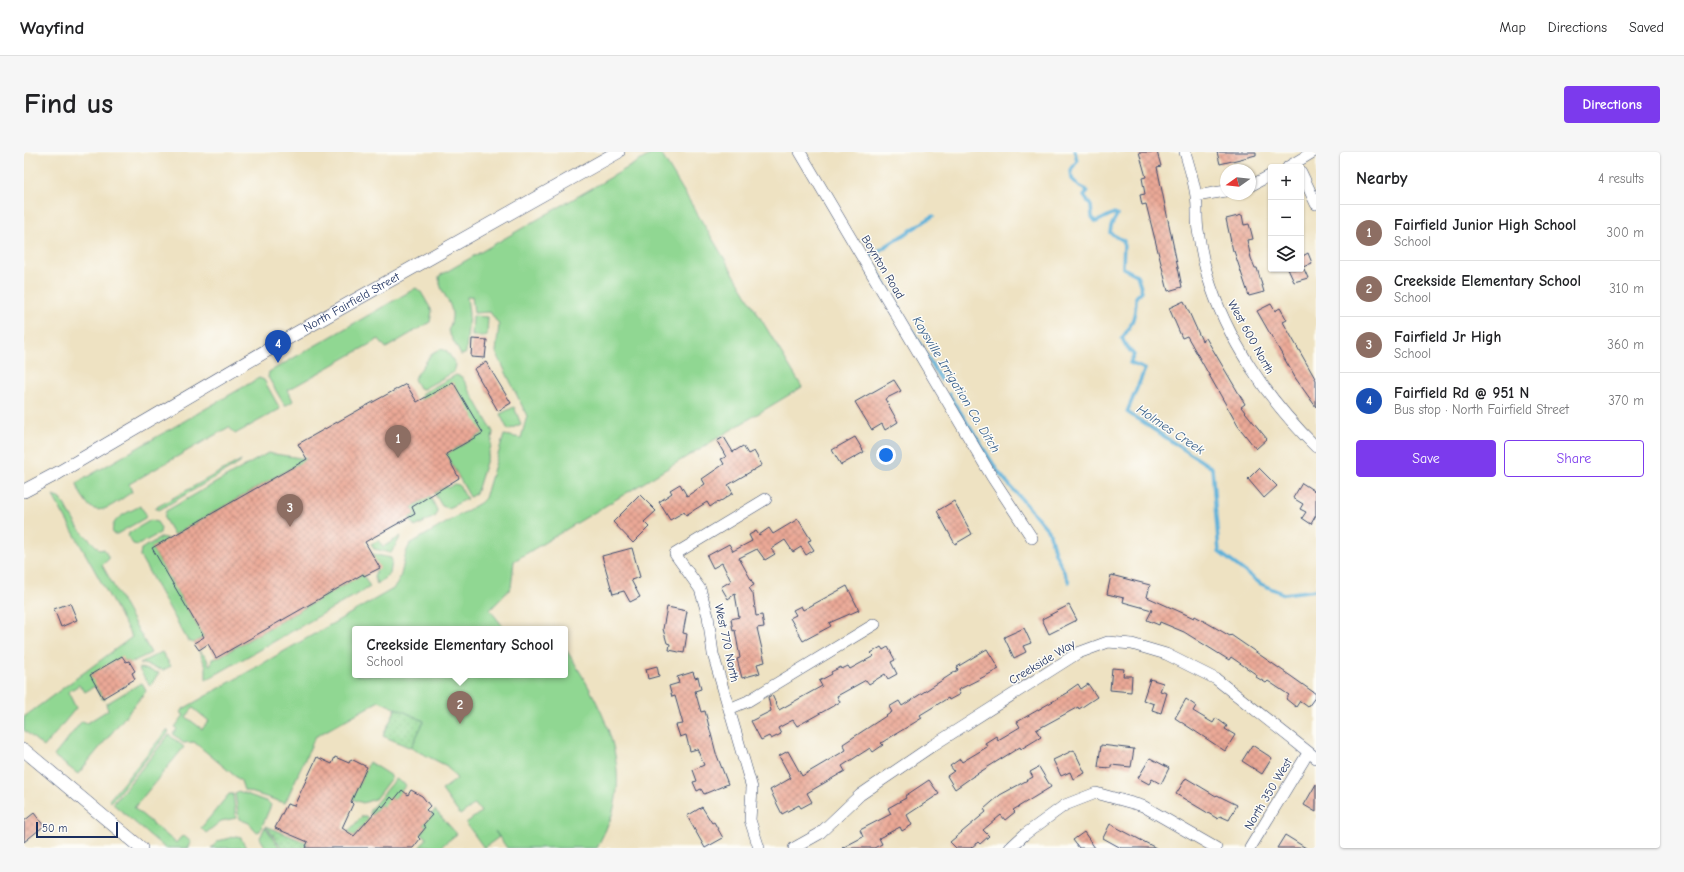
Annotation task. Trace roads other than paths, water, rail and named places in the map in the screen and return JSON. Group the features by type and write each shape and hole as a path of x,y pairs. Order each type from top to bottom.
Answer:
{"street":[{"name":"North Fairfield Street","path":"24,491 58,473 295,334 618,152"},
{"name":"Boynton Road","path":"800,152 992,477 1032,538"},
{"name":"West 600 North","path":"1185,152 1196,196 1198,229 1206,266 1221,311 1243,354 1272,398 1296,428 1316,447"},
{"path":"1299,164 1313,152"},
{"path":"1256,183 1268,177"},
{"path":"1304,182 1316,204"},
{"path":"1196,196 1220,192"},
{"name":"West 770 North","path":"759,848 750,820 752,788 713,654 708,616 700,589 675,554 766,499"},
{"path":"729,709 748,701 875,624"},
{"name":"Creekside Way","path":"794,848 819,834 860,795 932,746 1078,654 1108,642 1132,644 1166,654 1216,679 1312,755"},
{"path":"24,750 141,848"},
{"name":"North 350 West","path":"1250,848 1312,755"},
{"path":"1010,848 1024,834 1065,805 1096,793 1143,806 1216,848"}],"waterway":[{"name":"Holmes Creek","path":"1075,152 1077,161 1071,170 1072,179 1087,192 1084,196 1091,206 1092,217 1096,222 1114,213 1117,215 1111,226 1110,233 1124,241 1123,268 1137,275 1142,291 1136,297 1133,319 1122,338 1126,346 1134,355 1130,363 1145,369 1127,412 1212,468 1219,552 1261,584 1284,594 1316,590"},
{"name":"Kaysville Irrigation Co. Ditch","path":"933,216 869,257 941,380"},
{"name":"Kaysville Irrigation Co. Ditch","path":"949,394 999,473 1049,531 1055,553 1069,582"}],"place":[{"name":"Fairfield Rd @ 951 N","path":"278,363"},
{"name":"Fairfield Junior High School","path":"398,458"},
{"name":"Fairfield Jr High","path":"290,527"},
{"name":"Creekside Elementary School","path":"460,724"}]}
